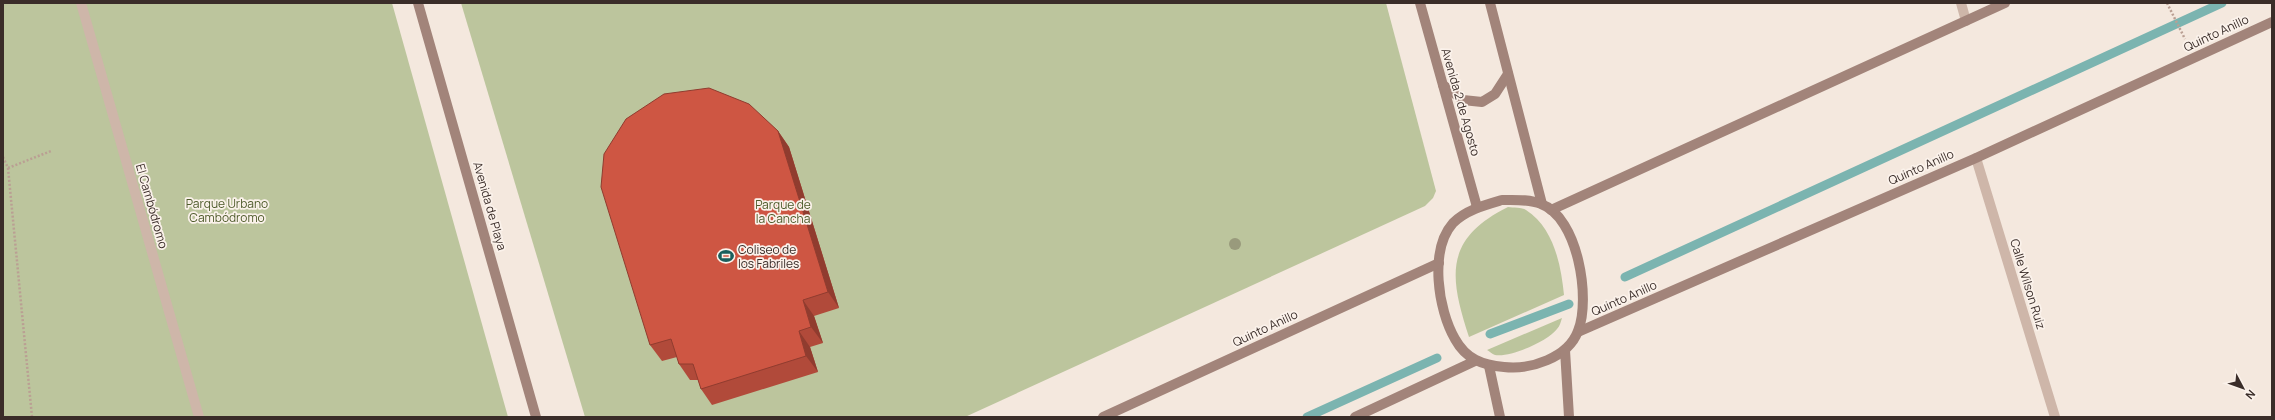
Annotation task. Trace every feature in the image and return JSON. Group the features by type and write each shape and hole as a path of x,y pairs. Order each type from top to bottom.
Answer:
{"main road":[{"name":"Avenida de Playa","path":"418,3 536,417"},
{"name":"Avenida 2 de Agosto","path":"1420,3 1477,207"},
{"path":"1490,3 1542,204"},
{"path":"1552,210 2005,3"},
{"name":"Quinto Anillo","path":"1578,332 1976,158 2272,22"},
{"path":"1443,85 1463,100 1482,102 1495,94 1508,74"},
{"path":"1502,200 1528,201 1542,204 1552,210 1563,224 1572,242 1580,266 1584,290 1578,332 1565,350 1541,363 1514,368 1489,366 1475,361 1460,348 1450,331 1438,275 1440,249 1453,224 1477,207 1502,200"},
{"name":"Quinto Anillo","path":"1103,417 1439,263"},
{"path":"1565,350 1569,417"},
{"path":"1355,417 1475,361"},
{"path":"1489,366 1500,417"}],"street":[{"name":"El Cambódromo","path":"81,3 199,417"},
{"path":"1961,3 1966,21"},
{"name":"Calle Wilson Ruiz","path":"1976,158 2055,417"}],"path":[{"path":"2167,3 2186,40"},
{"path":"8,168 51,151"},
{"path":"3,157 8,168 32,417"}],"green space":[{"name":"Parque Urbano Cambódromo","path":"3,3 392,3 508,417 3,417"},
{"name":"Parque de la Cancha","path":"461,3 1386,3 1436,191 1433,198 1425,206 965,417 585,417"},
{"path":"1508,207 1526,210 1536,218 1550,237 1561,272 1564,295 1469,337 1458,295 1456,277 1457,261 1462,246 1472,232 1487,219"},
{"path":"1562,318 1559,326 1552,334 1546,339 1528,348 1502,355 1495,355 1487,350"}],"building":[{"name":"Coliseo de los Fabriles","path":"709,88 749,104 778,131 828,292 803,300 811,327 799,331 806,356 701,389 693,364 679,364 671,339 650,345 601,187 604,154 626,119 664,94"}],"waterway":[{"path":"1625,277 2222,3"},
{"path":"1490,334 1569,304"},
{"path":"1307,417 1437,358"}],"place":[{"name":"Coliseo de los Fabriles","path":"726,256"}]}
